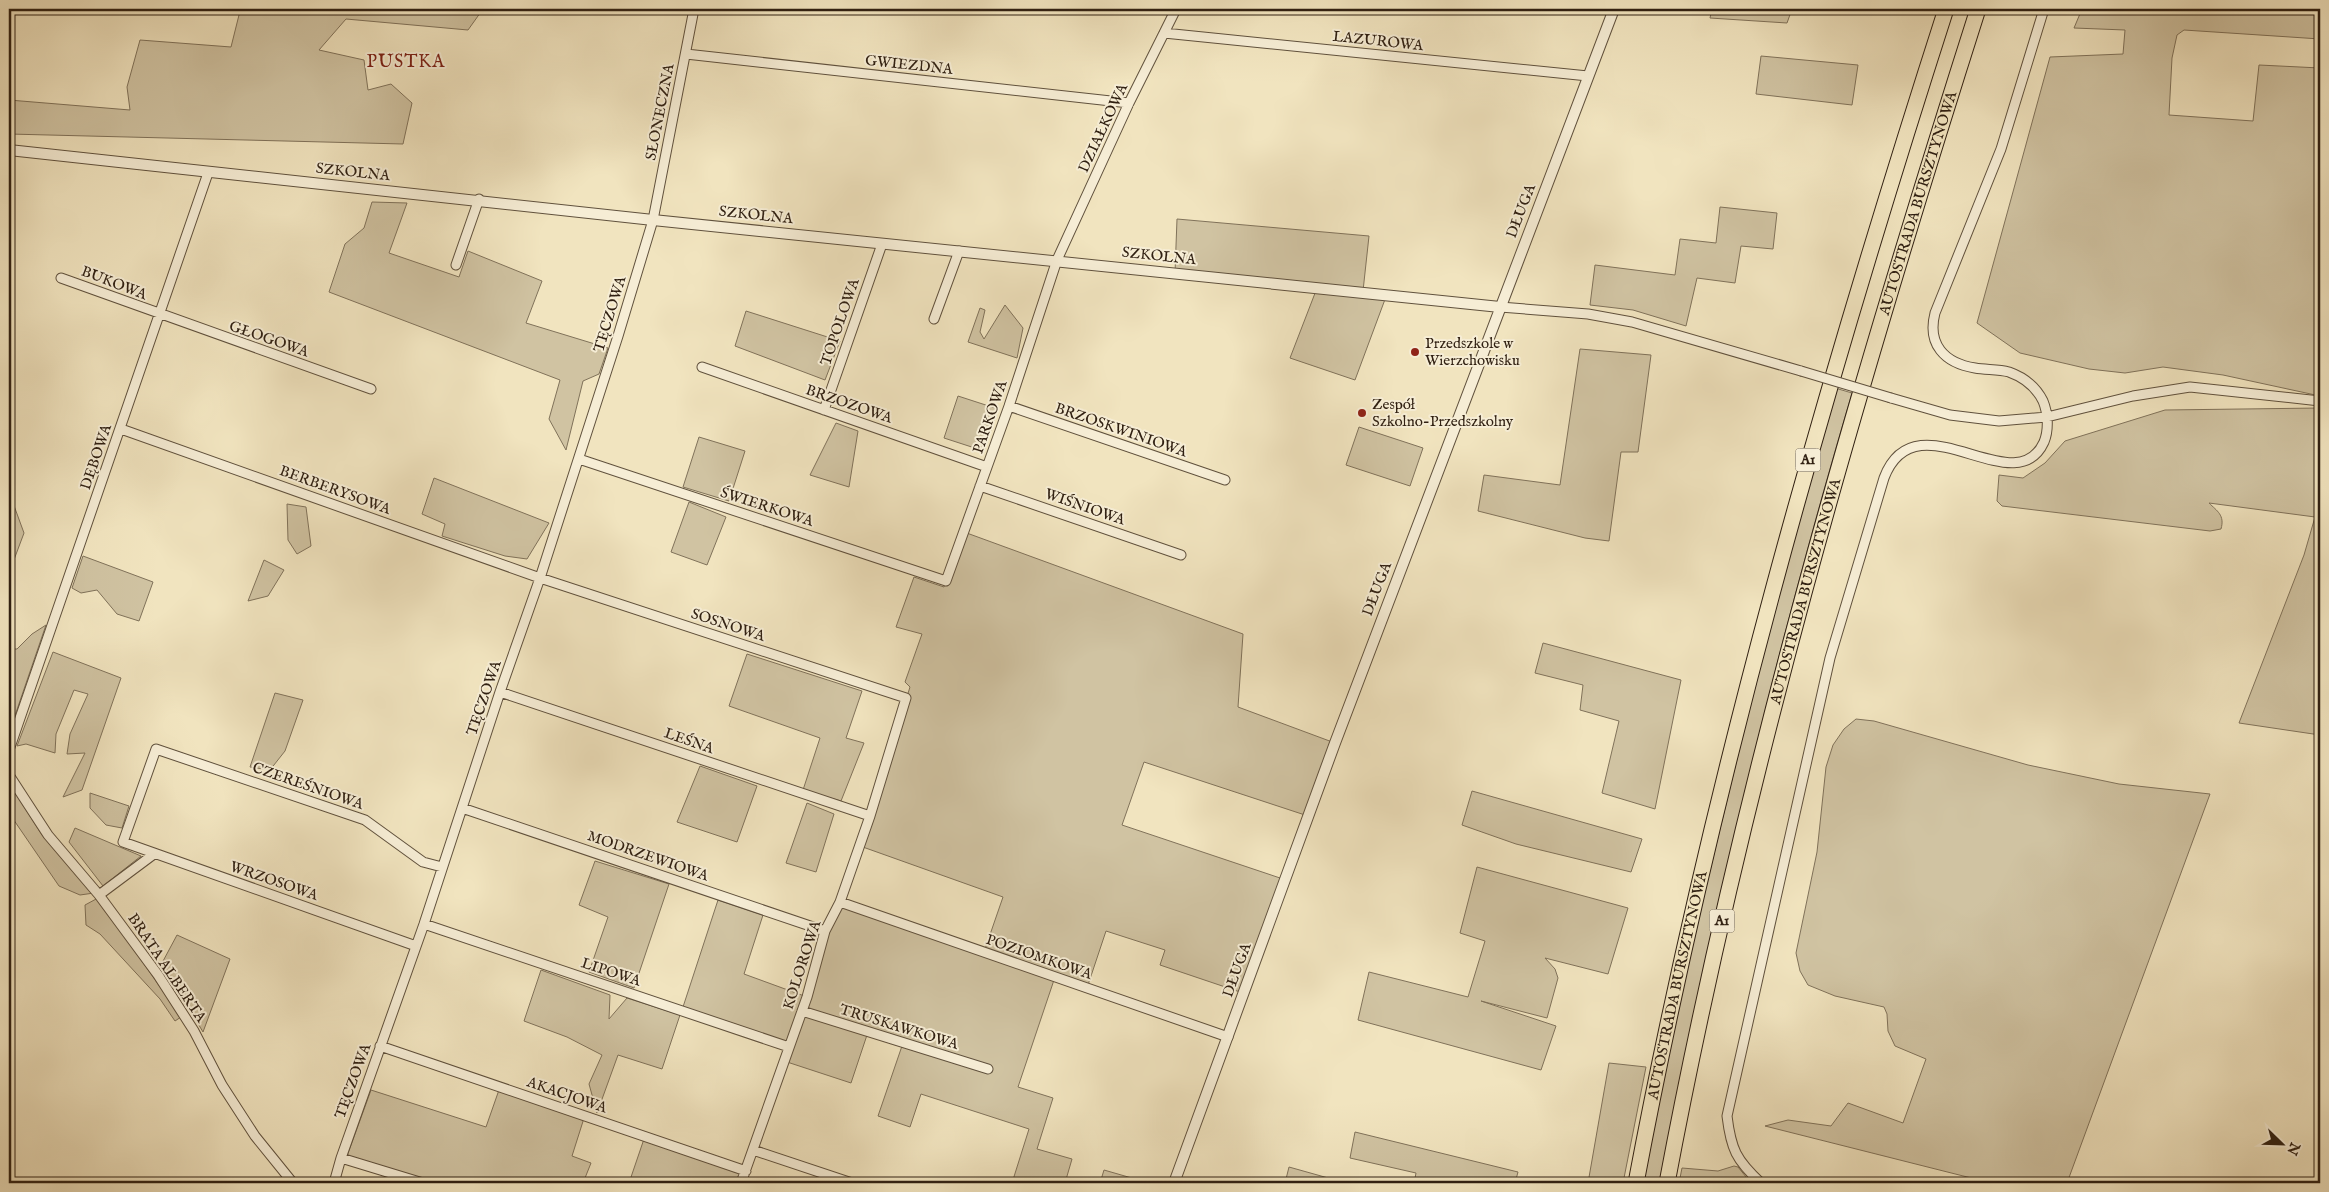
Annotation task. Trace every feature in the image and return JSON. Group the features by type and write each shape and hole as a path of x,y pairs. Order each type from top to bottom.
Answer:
{"highway":[{"name":"AUTOSTRADA BURSZTYNOWA","path":"1636,1183 1662,1042 1744,694 1774,580 1843,340 1946,9"},
{"name":"AUTOSTRADA BURSZTYNOWA","path":"1668,1183 1675,1140 1721,926 1798,609 1873,343 1978,9"},
{"path":"1632,1183 1646,1127"}],"street":[{"name":"SŁONECZNA","path":"653,220 694,9"},
{"name":"DZIAŁKOWA","path":"1057,260 1129,103 1176,9"},
{"name":"DŁUGA","path":"1174,1183 1335,744 1614,9"},
{"path":"1761,1183 1736,1156 1730,1141 1728,1116 1830,658 1884,478 1895,457 1905,450 1921,444 1942,446 1996,462 2018,462 2028,459 2036,452 2043,443 2047,433 2047,417 2042,399 2027,381 2009,372 1973,368 1953,361 1938,347 1932,331 1935,312 2001,149 2044,9"},
{"name":"LAZUROWA","path":"1164,33 1588,76"},
{"name":"GWIEZDNA","path":"686,54 1129,103"},
{"name":"SZKOLNA","path":"9,150 208,173 479,199 653,220 1500,307"},
{"name":"DĘBOWA","path":"9,750 208,173"},
{"path":"456,265 479,199"},
{"name":"TĘCZOWA","path":"334,1183 341,1158 424,924 500,692 540,578 653,220"},
{"name":"TOPOLOWA","path":"824,410 882,244"},
{"path":"934,319 959,251"},
{"name":"PARKOWA","path":"946,581 1009,406 1057,260"},
{"name":"BUKOWA","path":"61,278 158,314"},
{"path":"1500,307 1588,314 1632,322 1943,413 1980,420 2015,420 2047,417 2133,396 2190,387 2320,401"},
{"name":"GŁOGOWA","path":"158,314 371,389"},
{"name":"BRZOZOWA","path":"702,367 987,467"},
{"name":"BRZOSKWINIOWA","path":"1009,406 1225,480"},
{"name":"BERBERYSOWA","path":"120,429 540,578"},
{"name":"ŚWIERKOWA","path":"579,459 946,581"},
{"name":"WIŚNIOWA","path":"980,486 1181,555"},
{"name":"SOSNOWA","path":"540,578 906,698"},
{"name":"LEŚNA","path":"500,692 870,816"},
{"name":"KOLOROWA","path":"741,1183 802,1011 825,931 840,902 870,816 906,698"},
{"name":"WRZOSOWA","path":"156,749 123,842 416,946"},
{"name":"CZEREŚNIOWA","path":"156,749 364,820 423,862 442,868"},
{"name":"BRATA ALBERTA","path":"9,775 48,835 99,895 158,975 194,1031 222,1085 255,1136 293,1183"},
{"name":"MODRZEWIOWA","path":"462,808 825,931"},
{"path":"99,895 154,854"},
{"name":"POZIOMKOWA","path":"840,902 1228,1037"},
{"name":"LIPOWA","path":"424,924 789,1046"},
{"name":"TRUSKAWKOWA","path":"802,1011 988,1069"},
{"name":"AKACJOWA","path":"380,1046 746,1171"},
{"path":"753,1150 852,1183"},
{"path":"341,1158 423,1183"}],"shaded area":[{"path":"222,9 483,9 468,30 346,19 319,50 364,60 368,90 391,84 412,103 403,144 9,134 9,100 130,110 127,87 140,40 231,47 240,11"},
{"path":"1712,9 1792,9 1787,23 1710,18"},
{"path":"2082,9 2320,9 2320,39 2184,30 2177,35 2172,58 2169,115 2253,121 2259,65 2320,68 2320,396 2223,375 2163,367 2125,373 2089,369 2020,353 1977,323 2050,57 2123,54 2125,30 2074,28"},
{"path":"1761,56 1858,65 1852,105 1756,94"},
{"path":"372,202 407,203 389,253 459,277 468,251 542,281 526,323 608,348 599,374 583,381 566,450 549,419 560,380 329,292 345,244 364,228"},
{"path":"1720,207 1777,213 1773,249 1741,246 1735,283 1697,278 1686,326 1633,310 1590,305 1595,265 1675,275 1680,239 1716,243"},
{"path":"1177,219 1369,236 1363,291 1387,294 1355,380 1290,358 1317,288 1175,273"},
{"path":"1005,305 1023,328 1017,358 968,342 980,308 985,310 980,332 984,339"},
{"path":"746,311 840,341 825,380 735,346"},
{"path":"1580,349 1651,355 1638,452 1621,452 1609,541 1585,538 1478,511 1484,475 1560,485"},
{"path":"1835,388 1852,393 1771,687 1723,885 1660,1183 1642,1183 1688,961 1769,627"},
{"path":"958,396 998,409 984,451 944,438"},
{"path":"2320,408 2320,498 2318,508 2320,502 2320,735 2239,723 2304,555 2315,517 2209,503 2220,514 2222,520 2221,529 2210,531 2002,506 1997,501 1999,475 2023,478 2045,463 2065,441 2165,410"},
{"path":"836,423 858,431 849,487 810,475"},
{"path":"1359,427 1423,448 1410,486 1346,465"},
{"path":"699,437 745,451 729,501 683,487"},
{"path":"434,478 549,523 527,559 505,556 442,536 445,524 422,514"},
{"path":"9,492 24,533 9,573"},
{"path":"689,502 726,517 707,565 671,552"},
{"path":"287,504 306,507 311,546 297,554 288,540"},
{"path":"964,532 1243,634 1238,707 1335,743 1308,816 1144,762 1122,825 1286,880 1246,994 1160,965 1165,950 1106,931 1087,988 1055,977 1018,1087 1053,1098 1037,1149 1072,1159 1065,1183 1012,1183 1029,1129 921,1094 910,1127 878,1116 903,1043 868,1032 851,1083 784,1061 789,1047 682,1010 718,900 763,915 744,974 807,997 825,931 840,902 984,952 1003,897 860,846 910,687 905,682 922,634 896,627 914,577 944,587"},
{"path":"83,556 153,582 139,621 117,614 97,590 81,593 72,588"},
{"path":"264,560 284,570 268,596 248,601"},
{"path":"46,625 9,733 9,649 17,649 32,634"},
{"path":"1543,643 1681,680 1655,809 1602,793 1619,721 1580,710 1583,685 1535,673"},
{"path":"53,652 121,678 82,790 63,797 85,753 67,754 70,734 88,694 74,690 56,734 55,753 26,744 17,746"},
{"path":"747,654 862,691 846,738 864,743 841,801 803,790 820,738 729,706"},
{"path":"275,693 303,700 285,751 270,770 250,767"},
{"path":"1856,719 1874,721 2028,765 2119,784 2210,794 2067,1183 1991,1183 1765,1126 1788,1120 1831,1126 1848,1103 1903,1123 1926,1059 1895,1046 1888,1031 1887,1014 1884,1007 1835,996 1808,985 1800,971 1796,953 1817,852 1826,767 1833,745 1844,729"},
{"path":"700,766 757,786 737,842 677,822"},
{"path":"9,783 42,835 94,893 80,895 59,886 9,813"},
{"path":"1472,791 1642,839 1631,872 1516,844 1462,825"},
{"path":"90,793 129,806 122,828 106,825 90,808"},
{"path":"807,803 834,814 816,872 786,863"},
{"path":"75,828 141,856 103,886 69,842"},
{"path":"595,861 669,884 634,988 589,972 608,917 579,905"},
{"path":"1477,867 1628,908 1608,974 1545,958 1555,969 1558,978 1547,1018 1481,1001 1556,1026 1541,1070 1358,1020 1369,972 1468,997 1485,941 1460,933"},
{"path":"98,898 181,1017 175,1021 160,999 100,934 86,925 85,905"},
{"path":"177,935 230,959 203,1032 162,963"},
{"path":"541,970 610,995 609,1019 627,998 680,1015 662,1069 618,1055 597,1113 589,1084 602,1055 567,1037 524,1021"},
{"path":"1609,1063 1646,1067 1623,1183 1588,1183"},
{"path":"500,1087 585,1115 572,1156 591,1163 583,1183 423,1183 346,1159 371,1090 486,1127"},
{"path":"1355,1132 1518,1172 1515,1183 1414,1183 1416,1173 1350,1158"},
{"path":"645,1136 746,1171 741,1183 629,1183"},
{"path":"1734,1166 1738,1167 1751,1183 1679,1183 1682,1168 1718,1171"},
{"path":"1289,1167 1346,1183 1285,1183"},
{"path":"1104,1170 1149,1183 1100,1183"}],"place":[{"name":"Przedszkole w Wierzchowisku","path":"1415,352"},
{"name":"Zespół Szkolno-Przedszkolny","path":"1362,413"}],"district":[{"name":"PUSTKA","path":"406,62"}]}
